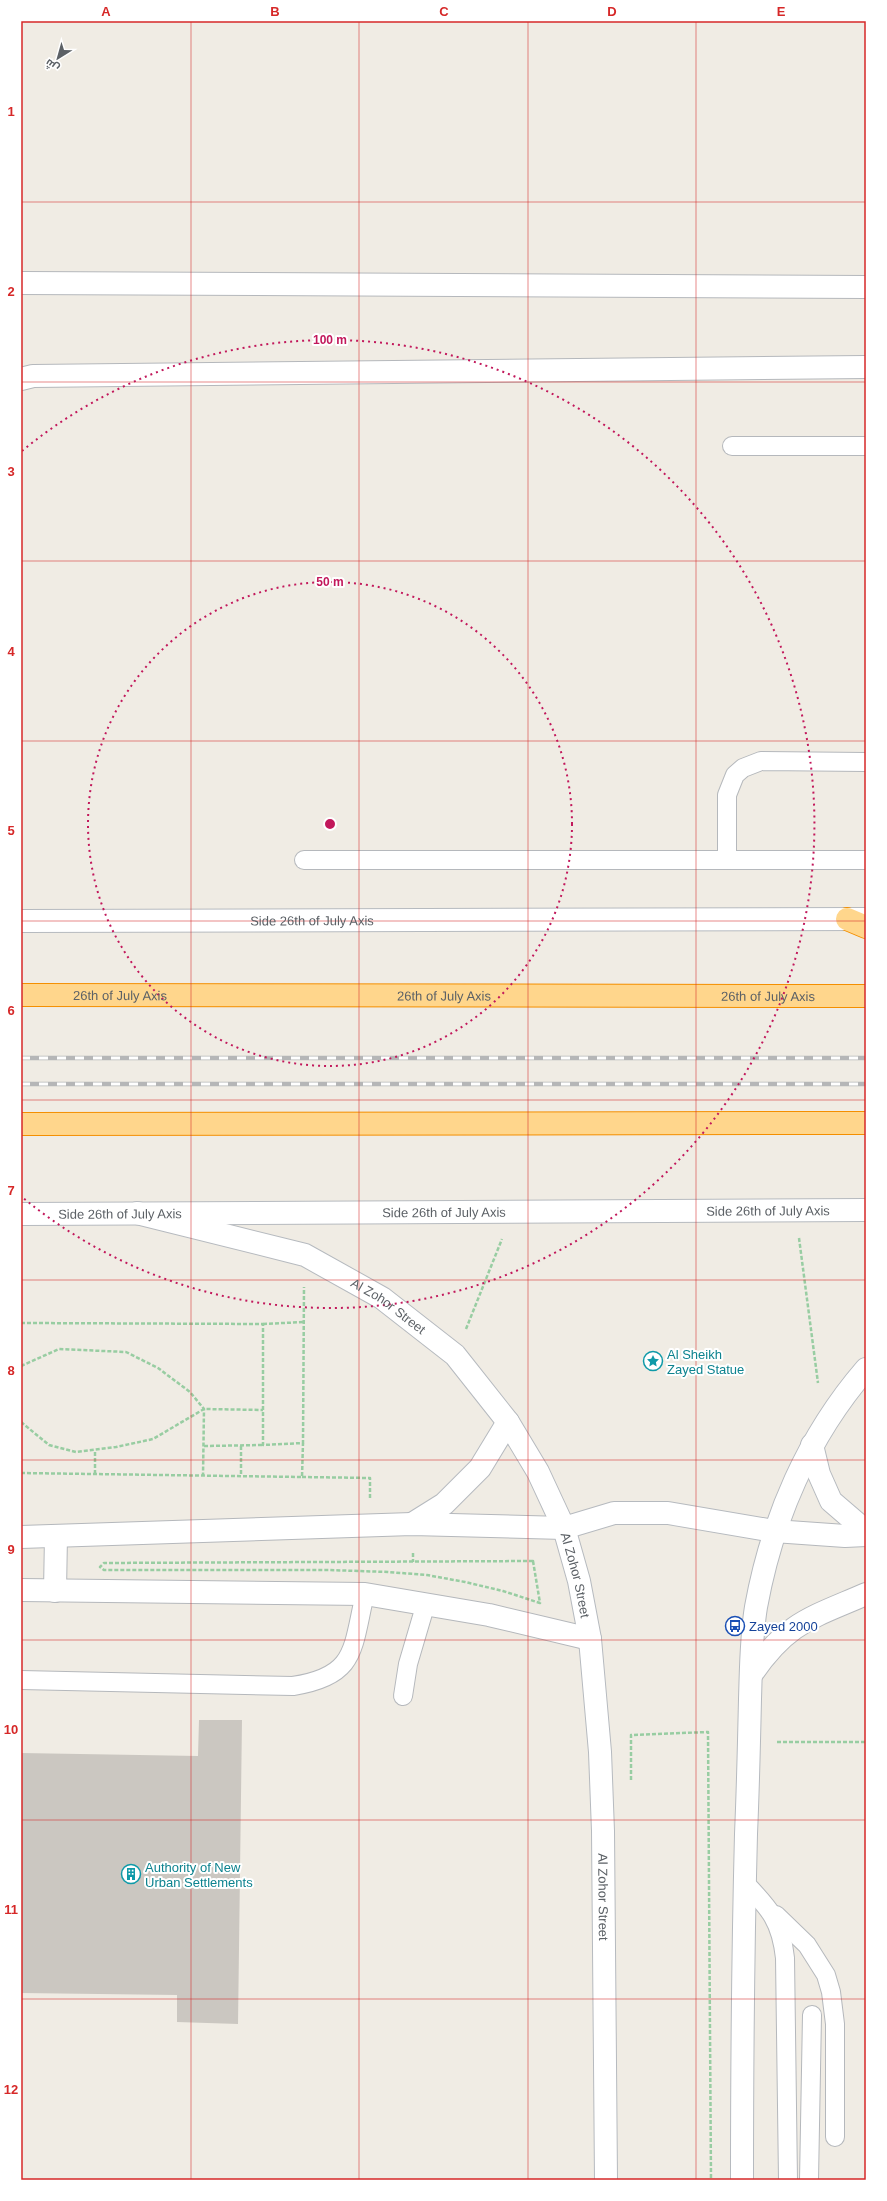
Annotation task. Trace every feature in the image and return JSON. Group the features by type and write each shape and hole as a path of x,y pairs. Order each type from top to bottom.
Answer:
{"highway":[{"name":"26th of July Axis","path":"21,995 866,996"},
{"path":"21,1124 866,1123"}],"main road":[{"path":"21,283 866,287"},
{"path":"21,379 33,376 866,367"},
{"name":"Side 26th of July Axis","path":"21,921 860,922"},
{"name":"Side 26th of July Axis","path":"21,1214 866,1210"},
{"name":"Al Zohor Street","path":"137,1213 305,1255 382,1298 455,1355 508,1422 538,1472 564,1528 579,1581 590,1639 600,1752 603,1831 606,2180"},
{"path":"742,2180 745,1883 751,1674 756,1608 774,1531 792,1485 812,1446 845,1393 866,1369"},
{"path":"412,1524 444,1504 480,1468 508,1422"},
{"path":"812,1446 819,1474 831,1501 866,1531"},
{"path":"21,1537 412,1524 564,1528 614,1513 668,1513 774,1531 809,1532 845,1536 866,1535"},
{"path":"55,1591 56,1536"},
{"path":"21,1590 365,1594 426,1603 489,1615 590,1639"},
{"path":"751,1674 766,1653 790,1630 807,1619 866,1594"}],"lane":[{"path":"732,446 866,446"},
{"path":"727,860 728,795 735,775 743,768 761,761 866,762"},
{"path":"304,860 866,860"},
{"path":"21,1680 293,1686 316,1682 334,1674 346,1661 353,1646 365,1594"},
{"path":"403,1696 412,1649 426,1603"},
{"path":"745,1883 807,1945 820,1965 831,1992 835,2024 835,2137"},
{"path":"769,1908 778,1924 783,1941 785,1958 788,2180"},
{"path":"809,2180 812,2015"}],"path":[{"path":"796,1210 824,1428"},
{"path":"455,1355 514,1212"},
{"path":"302,1477 305,1255"},
{"path":"21,1323 263,1324 304,1322"},
{"path":"263,1324 263,1445"},
{"path":"21,1366 58,1349 126,1352 158,1368 190,1392 204,1409 204,1476"},
{"path":"21,1422 49,1445 76,1452 95,1450 153,1438 204,1409 263,1410"},
{"path":"204,1446 303,1443"},
{"path":"241,1446 241,1476"},
{"path":"95,1450 95,1474"},
{"path":"21,1473 370,1478 371,1526"},
{"path":"631,1783 631,1735 708,1732 711,2180"},
{"path":"749,1742 866,1742"}],"building":[{"name":"Authority of New Urban Settlements","path":"199,1720 242,1720 238,2024 177,2022 177,1995 21,1993 21,1753 198,1756"}],"railway":[{"path":"21,1058 866,1058"},
{"path":"21,1084 866,1084"}],"place":[{"name":"Al Sheikh Zayed Statue","path":"653,1361"},
{"name":"Zayed 2000","path":"735,1626"},
{"name":"Authority of New Urban Settlements","path":"131,1874"}]}
